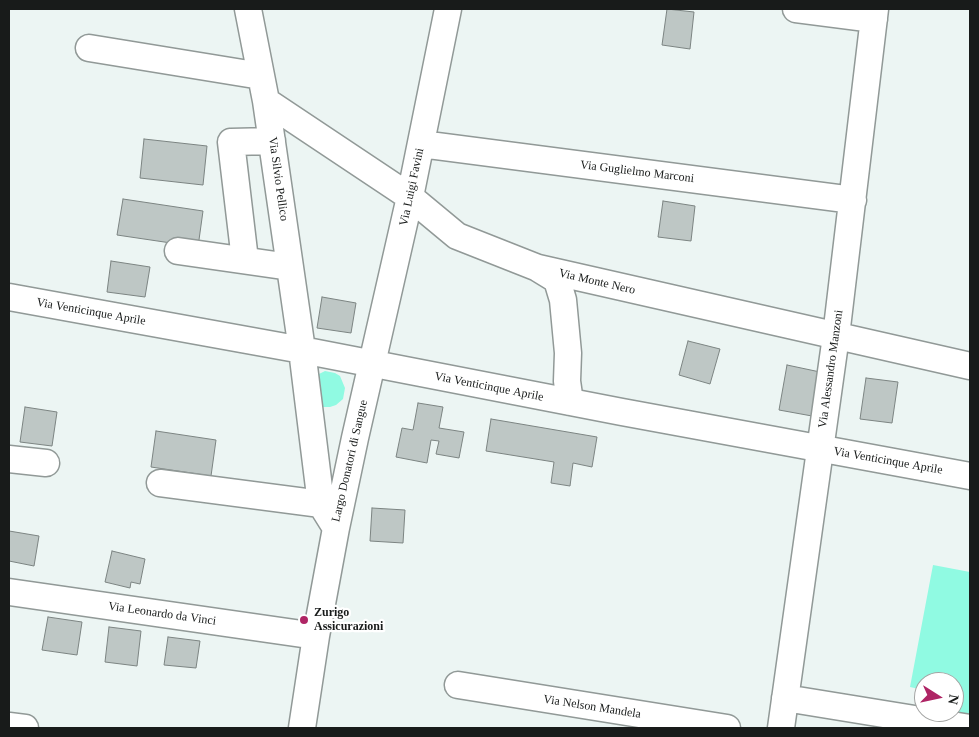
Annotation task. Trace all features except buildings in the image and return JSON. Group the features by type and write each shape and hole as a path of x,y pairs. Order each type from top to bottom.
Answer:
{"street":[{"name":"Via Silvio Pellico","path":"248,9 266,101 302,350"},
{"name":"Via Luigi Favini","path":"372,364 410,197 448,9"},
{"path":"796,9 875,14"},
{"name":"Via Alessandro Manzoni","path":"781,728 836,336 875,14"},
{"path":"89,48 261,76"},
{"name":"Via Monte Nero","path":"266,101 410,197 457,236 538,268 970,366"},
{"path":"246,260 231,142 272,141"},
{"name":"Via Guglielmo Marconi","path":"421,144 852,200"},
{"path":"178,251 290,267"},
{"path":"538,268 557,280 563,300 568,353 567,381 570,402"},
{"name":"Via Venticinque Aprile","path":"9,297 302,350 970,476"},
{"name":"Largo Donatori di Sangue","path":"302,350 321,504 336,528"},
{"name":"Largo Donatori di Sangue","path":"336,528 372,364"},
{"path":"9,459 46,463"},
{"path":"160,483 321,504"},
{"path":"302,728 316,636 336,528"},
{"name":"Via Leonardo da Vinci","path":"9,592 316,636"},
{"name":"Via Nelson Mandela","path":"458,686 727,728"},
{"path":"785,698 970,728"},
{"path":"9,726 25,728"}],"green space":[{"path":"325,371 340,376 345,388 343,399 330,407 322,407 315,376"},
{"path":"933,565 970,572 970,720 964,719 964,672 914,672 914,688 910,687"}],"place":[{"name":"Zurigo Assicurazioni","path":"304,620"}]}
